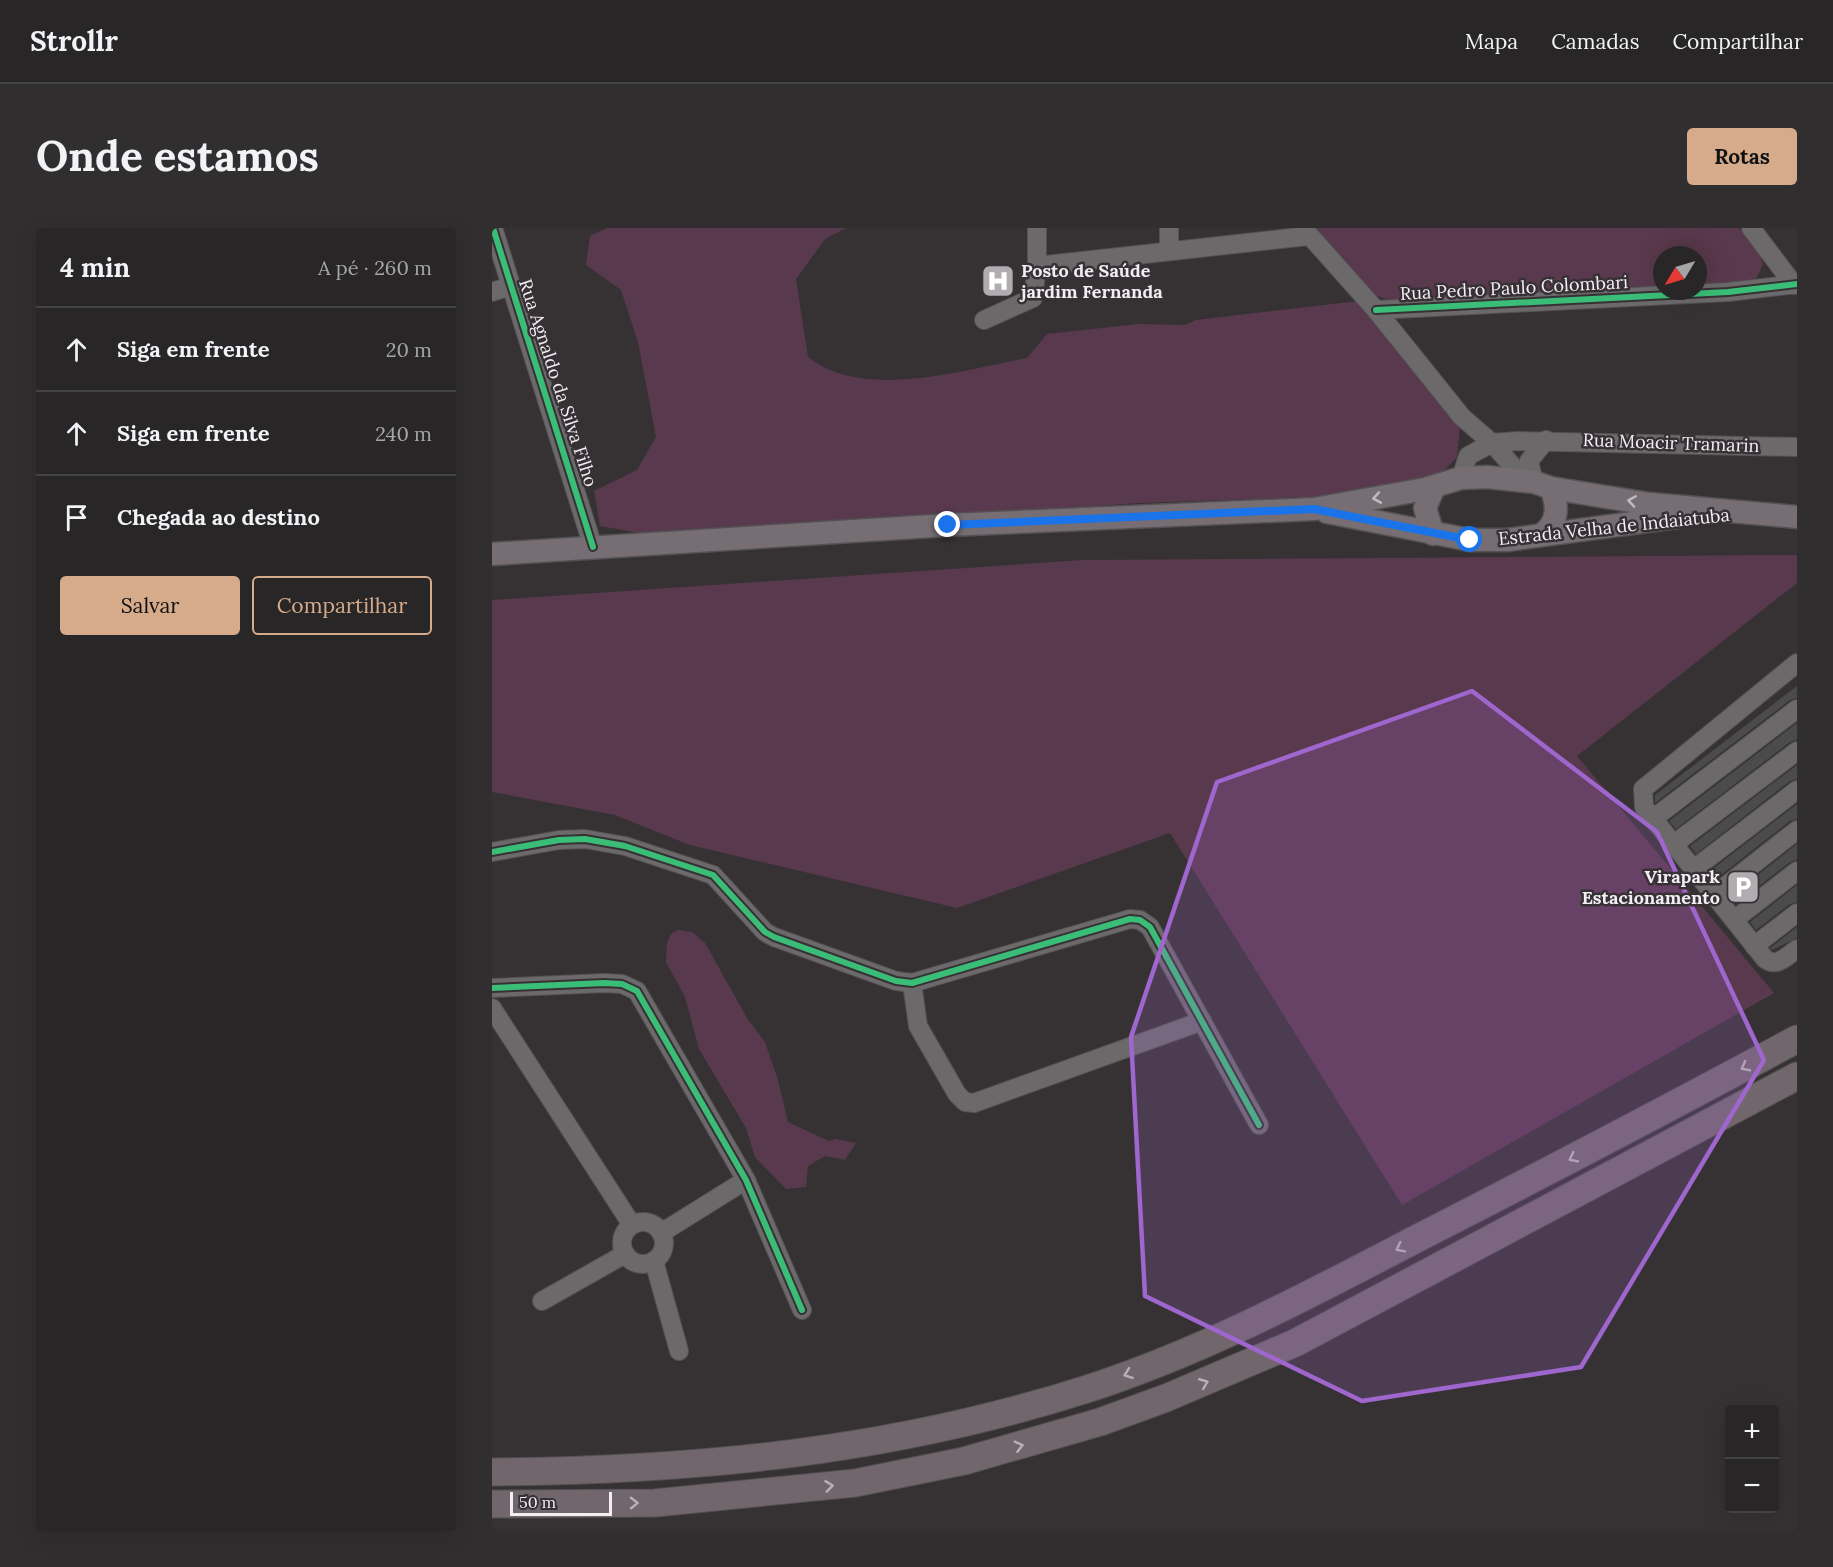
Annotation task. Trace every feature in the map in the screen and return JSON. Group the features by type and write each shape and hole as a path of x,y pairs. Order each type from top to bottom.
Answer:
{"highway":[{"path":"492,1472 633,1468 789,1456 928,1431 1013,1411 1089,1388 1200,1346 1331,1283 1612,1138 1797,1039"},
{"path":"492,1504 655,1503 855,1483 964,1461 1100,1422 1177,1394 1295,1343 1797,1076"}],"main road":[{"name":"Estrada Velha de Indaiatuba","path":"1314,509 1434,487 1461,478 1496,477 1650,504 1753,512"},
{"path":"1537,484 1557,513 1551,527 1543,534"},
{"path":"1433,534 1425,508 1434,487"},
{"path":"492,554 936,525 1314,509"},
{"name":"Estrada Velha de Indaiatuba","path":"1314,509 1470,540 1507,540 1646,519 1753,512"},
{"path":"1753,512 1797,517"}],"street":[{"name":"Rua Agnaldo da Silva Filho","path":"493,228 593,547"},
{"path":"984,320 1033,298 1037,266 1037,228"},
{"path":"1169,228 1169,250"},
{"path":"1751,228 1795,285"},
{"path":"1037,266 1306,232 1376,310 1462,417 1537,484"},
{"name":"Rua Pedro Paulo Colombari","path":"1376,310 1728,292 1795,285"},
{"path":"492,292 511,286"},
{"path":"1461,478 1469,448 1462,417"},
{"path":"1537,484 1529,461 1546,440"},
{"name":"Rua Moacir Tramarin","path":"1492,443 1546,440 1797,447"},
{"path":"1468,456 1492,443"},
{"path":"1797,663 1643,789 1644,807 1754,946 1770,963 1779,962 1797,953"},
{"path":"1654,818 1797,709"},
{"path":"1674,844 1797,751"},
{"path":"1694,869 1797,790"},
{"path":"1714,895 1797,830"},
{"path":"492,852 559,840 585,839 625,846 713,875 765,932 774,937 896,981 912,982 1130,920 1140,920 1150,927 1259,1125"},
{"path":"1734,920 1797,871"},
{"path":"1754,946 1797,913"},
{"path":"1779,962 1797,949"},
{"path":"912,982 918,1026 957,1094 965,1102 974,1103 1202,1021"},
{"path":"492,988 604,983 621,984 637,991 746,1180 802,1310"},
{"path":"492,1008 632,1225"},
{"path":"661,1233 746,1180"},
{"path":"645,1222 661,1233 664,1245 654,1262 641,1264 625,1254 622,1248 624,1235 632,1225 645,1222"},
{"path":"542,1301 625,1254"},
{"path":"654,1262 679,1350"}],"highlighted area":[{"path":"1472,691 1657,832 1764,1060 1581,1367 1362,1401 1145,1296 1131,1037 1217,782"}],"shaded area":[{"path":"607,228 846,228 825,239 796,279 808,357 830,370 856,377 885,380 945,375 1027,358 1047,334 1138,324 1185,325 1196,320 1358,301 1460,427 1457,457 1440,475 1348,496 1138,503 663,537 600,526 594,491 637,470 656,437 638,342 621,290 586,265 590,236"},
{"path":"1312,228 1739,228 1761,256 1763,264 1755,281 1707,286 1707,246 1653,246 1653,289 1389,300 1372,294"},
{"path":"1797,555 1797,583 1577,756 1774,993 1402,1205 1170,833 957,908 690,845 615,815 492,792 492,600 1083,560"},
{"path":"678,930 692,932 705,943 747,1018 765,1042 778,1080 788,1122 829,1141 836,1139 856,1143 845,1160 825,1156 808,1166 806,1187 786,1189 755,1157 746,1128 699,1049 685,997 666,962 667,943 671,934"}],"building":[{"path":"1797,686 1797,698 1790,700 1655,803 1655,795"},
{"path":"1797,723 1797,740 1790,742 1676,829 1669,821"},
{"path":"1797,765 1797,779 1790,781 1696,854 1690,846"},
{"path":"1797,804 1797,819 1790,821 1716,879 1710,871"},
{"path":"1797,844 1797,860 1790,862 1736,904 1730,897"},
{"path":"1797,885 1797,902 1790,904 1756,930 1750,922"},
{"path":"1797,927 1797,938 1772,950 1770,948"}],"cycle path":[{"path":"493,228 593,547"},
{"path":"1376,310 1728,292 1797,284"},
{"path":"492,852 559,840 585,839 625,846 713,875 765,932 774,937 896,981 912,983 1130,919 1140,920 1150,927 1259,1125"},
{"path":"492,988 604,983 622,984 637,991 746,1180 802,1310"}],"place":[{"name":"Posto de Saúde jardim Fernanda","path":"998,281"},
{"name":"Virapark Estacionamento","path":"1743,887"}],"route":[{"path":"948,525 1314,509 1470,540"}]}
